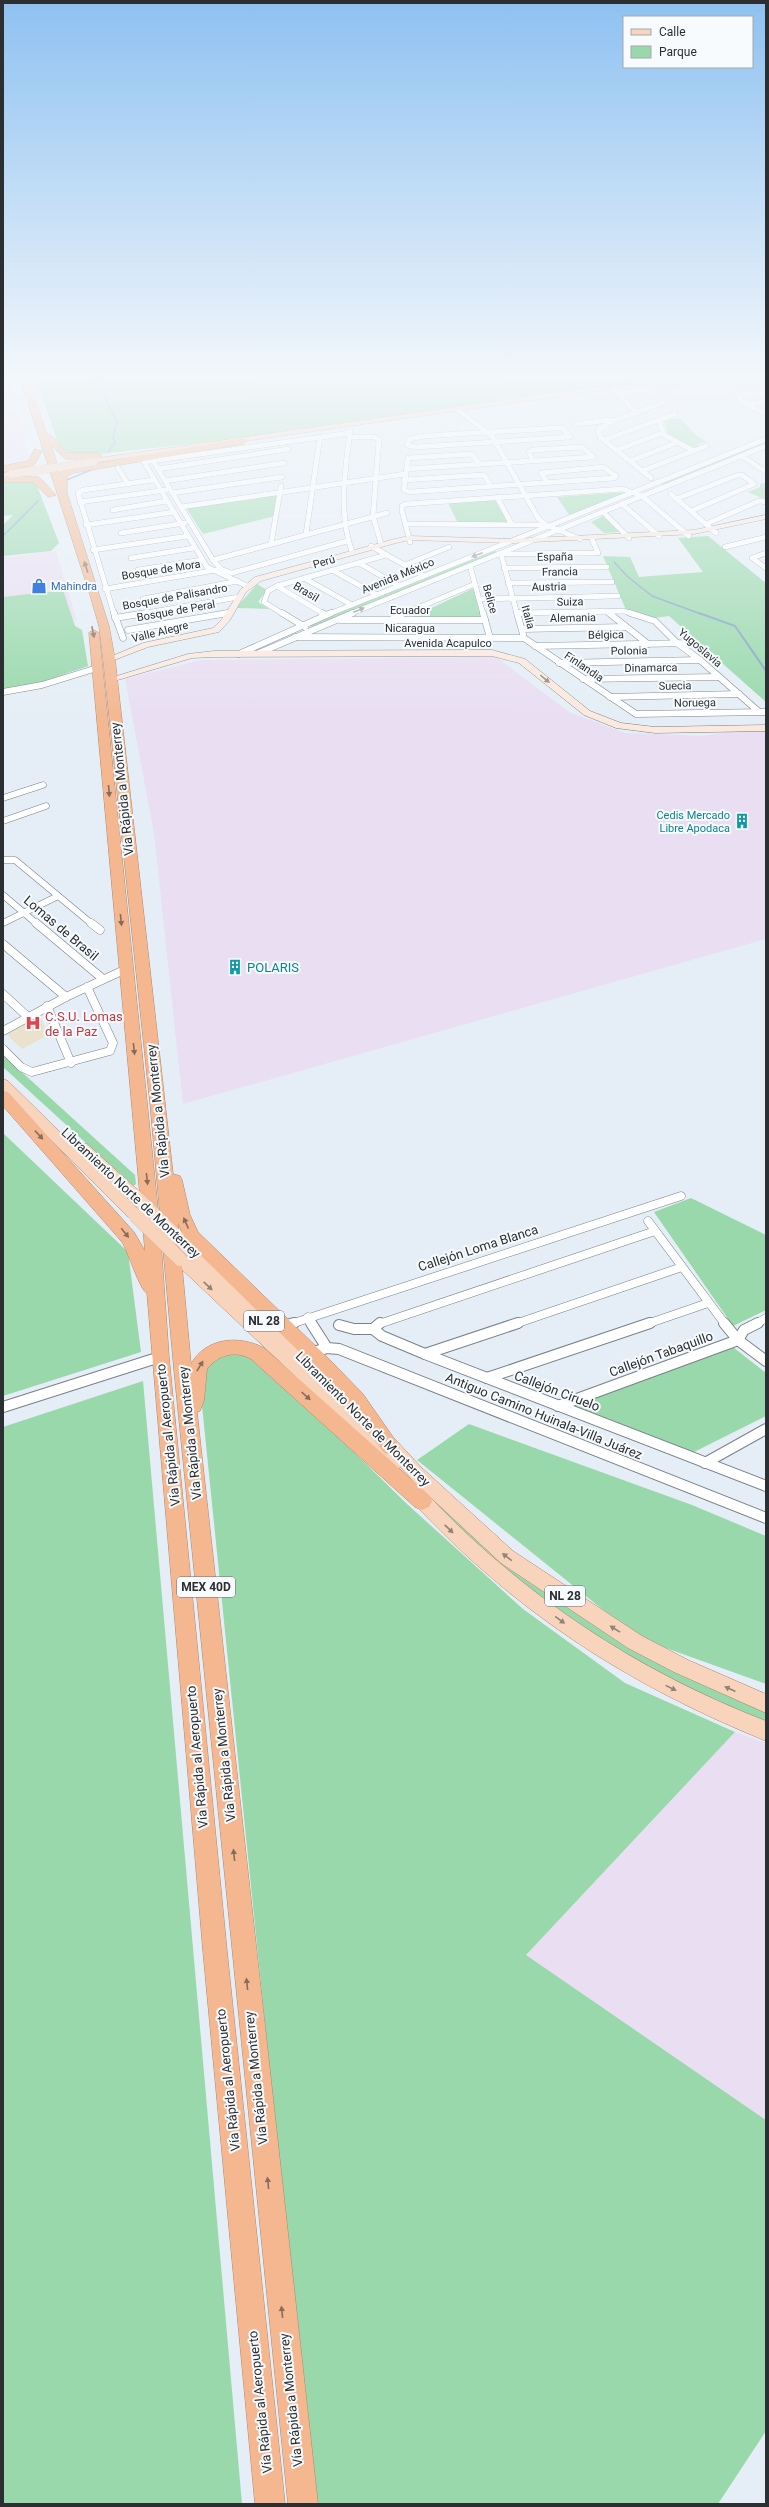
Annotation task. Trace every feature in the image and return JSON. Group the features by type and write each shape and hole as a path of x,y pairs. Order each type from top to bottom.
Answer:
{"highway":[{"path":"47,491 51,495"},
{"name":"MEX 40D","path":"50,491 75,569"},
{"name":"Vía Rápida a Monterrey","path":"62,493 104,626 114,669 158,1103 176,1249 188,1416 303,2504"},
{"name":"Vía Rápida al Aeropuerto","path":"90,617 114,669 126,969 152,1229 160,1357 215,1951 270,2504"},
{"path":"3,1096 69,1168 128,1237 138,1252 157,1306"},
{"path":"158,1103 178,1200 188,1229 202,1246 356,1400 391,1447"},
{"path":"188,1416 196,1397 197,1370 202,1362 219,1349 229,1347 246,1348 259,1355 281,1374 401,1485 422,1501"}],"main road":[{"name":"Libramiento Norte de Monterrey","path":"3,1075 135,1196 176,1249 361,1429 422,1501 503,1578 579,1634 660,1683 766,1731"},
{"path":"3,1084 135,1215 176,1249"},
{"name":"Libramiento Norte de Monterrey","path":"176,1249 351,1404 391,1447 507,1557 635,1642 710,1679 766,1704"}],"street":[{"path":"81,491 78,493 93,550 105,589 123,638"},
{"path":"80,502 161,491 171,491 213,560 221,569 243,578 250,583"},
{"path":"161,491 202,560 212,571 237,582"},
{"path":"181,507 280,491 271,544"},
{"path":"306,534 312,491"},
{"path":"344,491 343,524 347,541 352,552"},
{"path":"375,491 373,516 381,544"},
{"path":"406,491 421,491"},
{"path":"523,491 538,518 547,525 578,538"},
{"path":"409,540 402,511 403,505 590,491"},
{"path":"629,491 642,496 687,534"},
{"name":"Avenida México","path":"259,653 310,630 655,491"},
{"path":"676,499 697,491"},
{"path":"691,511 738,491"},
{"name":"Avenida México","path":"239,654 250,647 301,625 492,550 547,525 632,492"},
{"path":"670,494 714,531"},
{"path":"622,496 632,501"},
{"path":"497,497 512,525"},
{"path":"113,510 167,501"},
{"path":"706,524 759,501 766,502"},
{"path":"622,504 657,535"},
{"path":"588,510 600,513 628,536"},
{"path":"393,512 402,511"},
{"path":"86,525 174,512"},
{"path":"213,560 387,513"},
{"path":"714,531 766,518"},
{"path":"121,533 190,522"},
{"path":"510,542 535,539 687,534 766,522"},
{"path":"405,524 547,525"},
{"path":"118,528 124,539"},
{"path":"93,550 188,536"},
{"path":"146,604 141,596 237,582 250,583 395,540 528,542 628,536"},
{"path":"726,546 766,537"},
{"path":"492,550 501,554 598,553 592,539"},
{"path":"232,573 347,541"},
{"path":"371,546 424,576"},
{"path":"130,558 194,548"},
{"path":"405,565 449,548"},
{"path":"127,553 141,577"},
{"path":"766,553 752,558 766,568"},
{"name":"Italia","path":"501,554 524,638"},
{"name":"Perú","path":"301,625 264,602 268,591 277,586 386,555"},
{"path":"138,570 202,560"},
{"path":"359,563 399,586"},
{"name":"Belice","path":"470,566 490,638"},
{"name":"España","path":"504,568 607,567"},
{"name":"Bosque de Mora","path":"105,589 221,569"},
{"path":"332,570 377,595"},
{"path":"237,582 243,578"},
{"path":"304,578 352,605"},
{"name":"Francia","path":"508,583 612,582"},
{"path":"228,613 250,583"},
{"path":"389,620 475,584"},
{"name":"Brasil","path":"277,586 326,615"},
{"name":"Bosque de Palisandro","path":"115,618 239,596"},
{"name":"Austria","path":"480,599 618,596"},
{"name":"Suiza","path":"518,613 624,611"},
{"name":"Yugoslavia","path":"624,611 655,621 677,643 700,660 758,711"},
{"path":"608,612 648,644"},
{"name":"Valle Alegre","path":"114,669 146,645 216,630 222,626 228,613"},
{"name":"Bosque de Peral","path":"128,630 228,613"},
{"name":"Ecuador","path":"335,620 485,620"},
{"path":"155,625 159,633"},
{"path":"301,625 310,630"},
{"name":"Alemania","path":"522,629 625,627"},
{"name":"Nicaragua","path":"295,637 524,638"},
{"name":"Finlandia","path":"524,638 633,713"},
{"name":"Bélgica","path":"535,646 692,643"},
{"name":"Avenida Acapulco","path":"114,669 197,650 250,647 495,647 514,651 534,661 597,710 625,721 654,723 766,721"},
{"name":"Avenida Acapulco","path":"114,669 191,656 259,653 492,653 522,661 587,713 619,726 655,730 766,728"},
{"name":"Polonia","path":"559,663 700,660"},
{"path":"3,692 114,669"},
{"name":"Dinamarca","path":"583,679 718,677"},
{"name":"Suecia","path":"610,697 739,694"},
{"name":"Noruega","path":"633,713 766,712"},
{"path":"3,798 43,785"},
{"path":"3,821 46,806"},
{"path":"3,860 15,860 100,930"},
{"name":"Lomas de Brasil","path":"3,894 103,979"},
{"path":"3,923 58,896"},
{"path":"3,944 66,997"},
{"path":"3,1031 47,1006 126,969"},
{"path":"3,1049 21,1067 32,1072 71,1063 106,1053 113,1049 113,1043 87,987"},
{"path":"3,994 28,1017"},
{"path":"47,1006 71,1063"},
{"name":"Callejón Loma Blanca","path":"283,1326 681,1196"},
{"path":"648,1221 708,1303 738,1340 766,1361"},
{"path":"339,1325 354,1329 373,1329 382,1321 655,1232"},
{"path":"425,1354 682,1267"},
{"path":"487,1378 708,1303"},
{"path":"308,1317 327,1348"},
{"name":"Callejón Tabaquillo","path":"558,1406 738,1340 744,1330 766,1318"},
{"name":"Callejón Ciruelo","path":"373,1329 382,1336 425,1354 766,1486"},
{"name":"Antiguo Camino Huinala-Villa Juárez","path":"310,1353 327,1348 339,1349 766,1518"},
{"path":"3,1407 160,1357"},
{"path":"704,1463 766,1429"}],"shaded area":[{"path":"56,551 77,621 48,621 3,596 3,558"},
{"path":"496,657 569,712 625,733 702,736 758,727 766,730 766,939 183,1104 154,833 125,679 201,660"},
{"name":"C.S.U. Lomas de la Paz","path":"39,1014 48,1035 22,1049 5,1033"},
{"path":"735,1732 766,1743 766,2120 526,1955"}],"green space":[{"path":"3,491 39,491 59,543 51,551 3,556 3,525 13,515 3,516"},
{"path":"766,491 766,500 748,492"},
{"path":"628,492 570,516 557,497"},
{"path":"278,494 275,516 203,534 186,508"},
{"path":"495,500 508,523 458,523 448,503"},
{"path":"603,516 620,532 604,533 591,522"},
{"path":"708,536 766,583 766,702 669,616 655,618 626,610 603,556 630,557 639,577 703,572 678,538"},
{"path":"495,551 498,553 314,628 308,625"},
{"path":"257,584 267,590 258,602 269,609 236,608"},
{"path":"474,588 482,619 408,619"},
{"path":"63,590 75,626 82,630 88,666 36,684 3,690 3,597"},
{"path":"3,1055 135,1175 136,1184 133,1186 3,1067"},
{"path":"3,1133 128,1252 141,1352 3,1396"},
{"path":"691,1198 766,1235 766,1310 733,1326 654,1212"},
{"path":"733,1347 766,1373 766,1416 692,1453 565,1404"},
{"path":"243,1352 266,1366 407,1504 523,1609 625,1683 735,1732 526,1955 766,2120 766,2431 718,2504 314,2504 199,1376 212,1357"},
{"path":"143,1381 242,2504 3,2504 3,1427"},
{"path":"469,1424 692,1505 766,1536 766,1684 638,1638 417,1460"},
{"path":"380,1443 502,1560 766,1712 766,1723 672,1681 605,1643 569,1618 535,1593 469,1536 408,1475"}],"waterway":[{"path":"3,536 38,501"},
{"path":"614,562 628,577 652,596 701,614"},
{"path":"699,613 735,626 766,671"}],"place":[{"name":"Mahindra","path":"39,586"},
{"name":"Cedis Mercado Libre Apodaca","path":"742,821"},
{"name":"POLARIS","path":"235,967"},
{"name":"C.S.U. Lomas de la Paz","path":"33,1023"}]}
